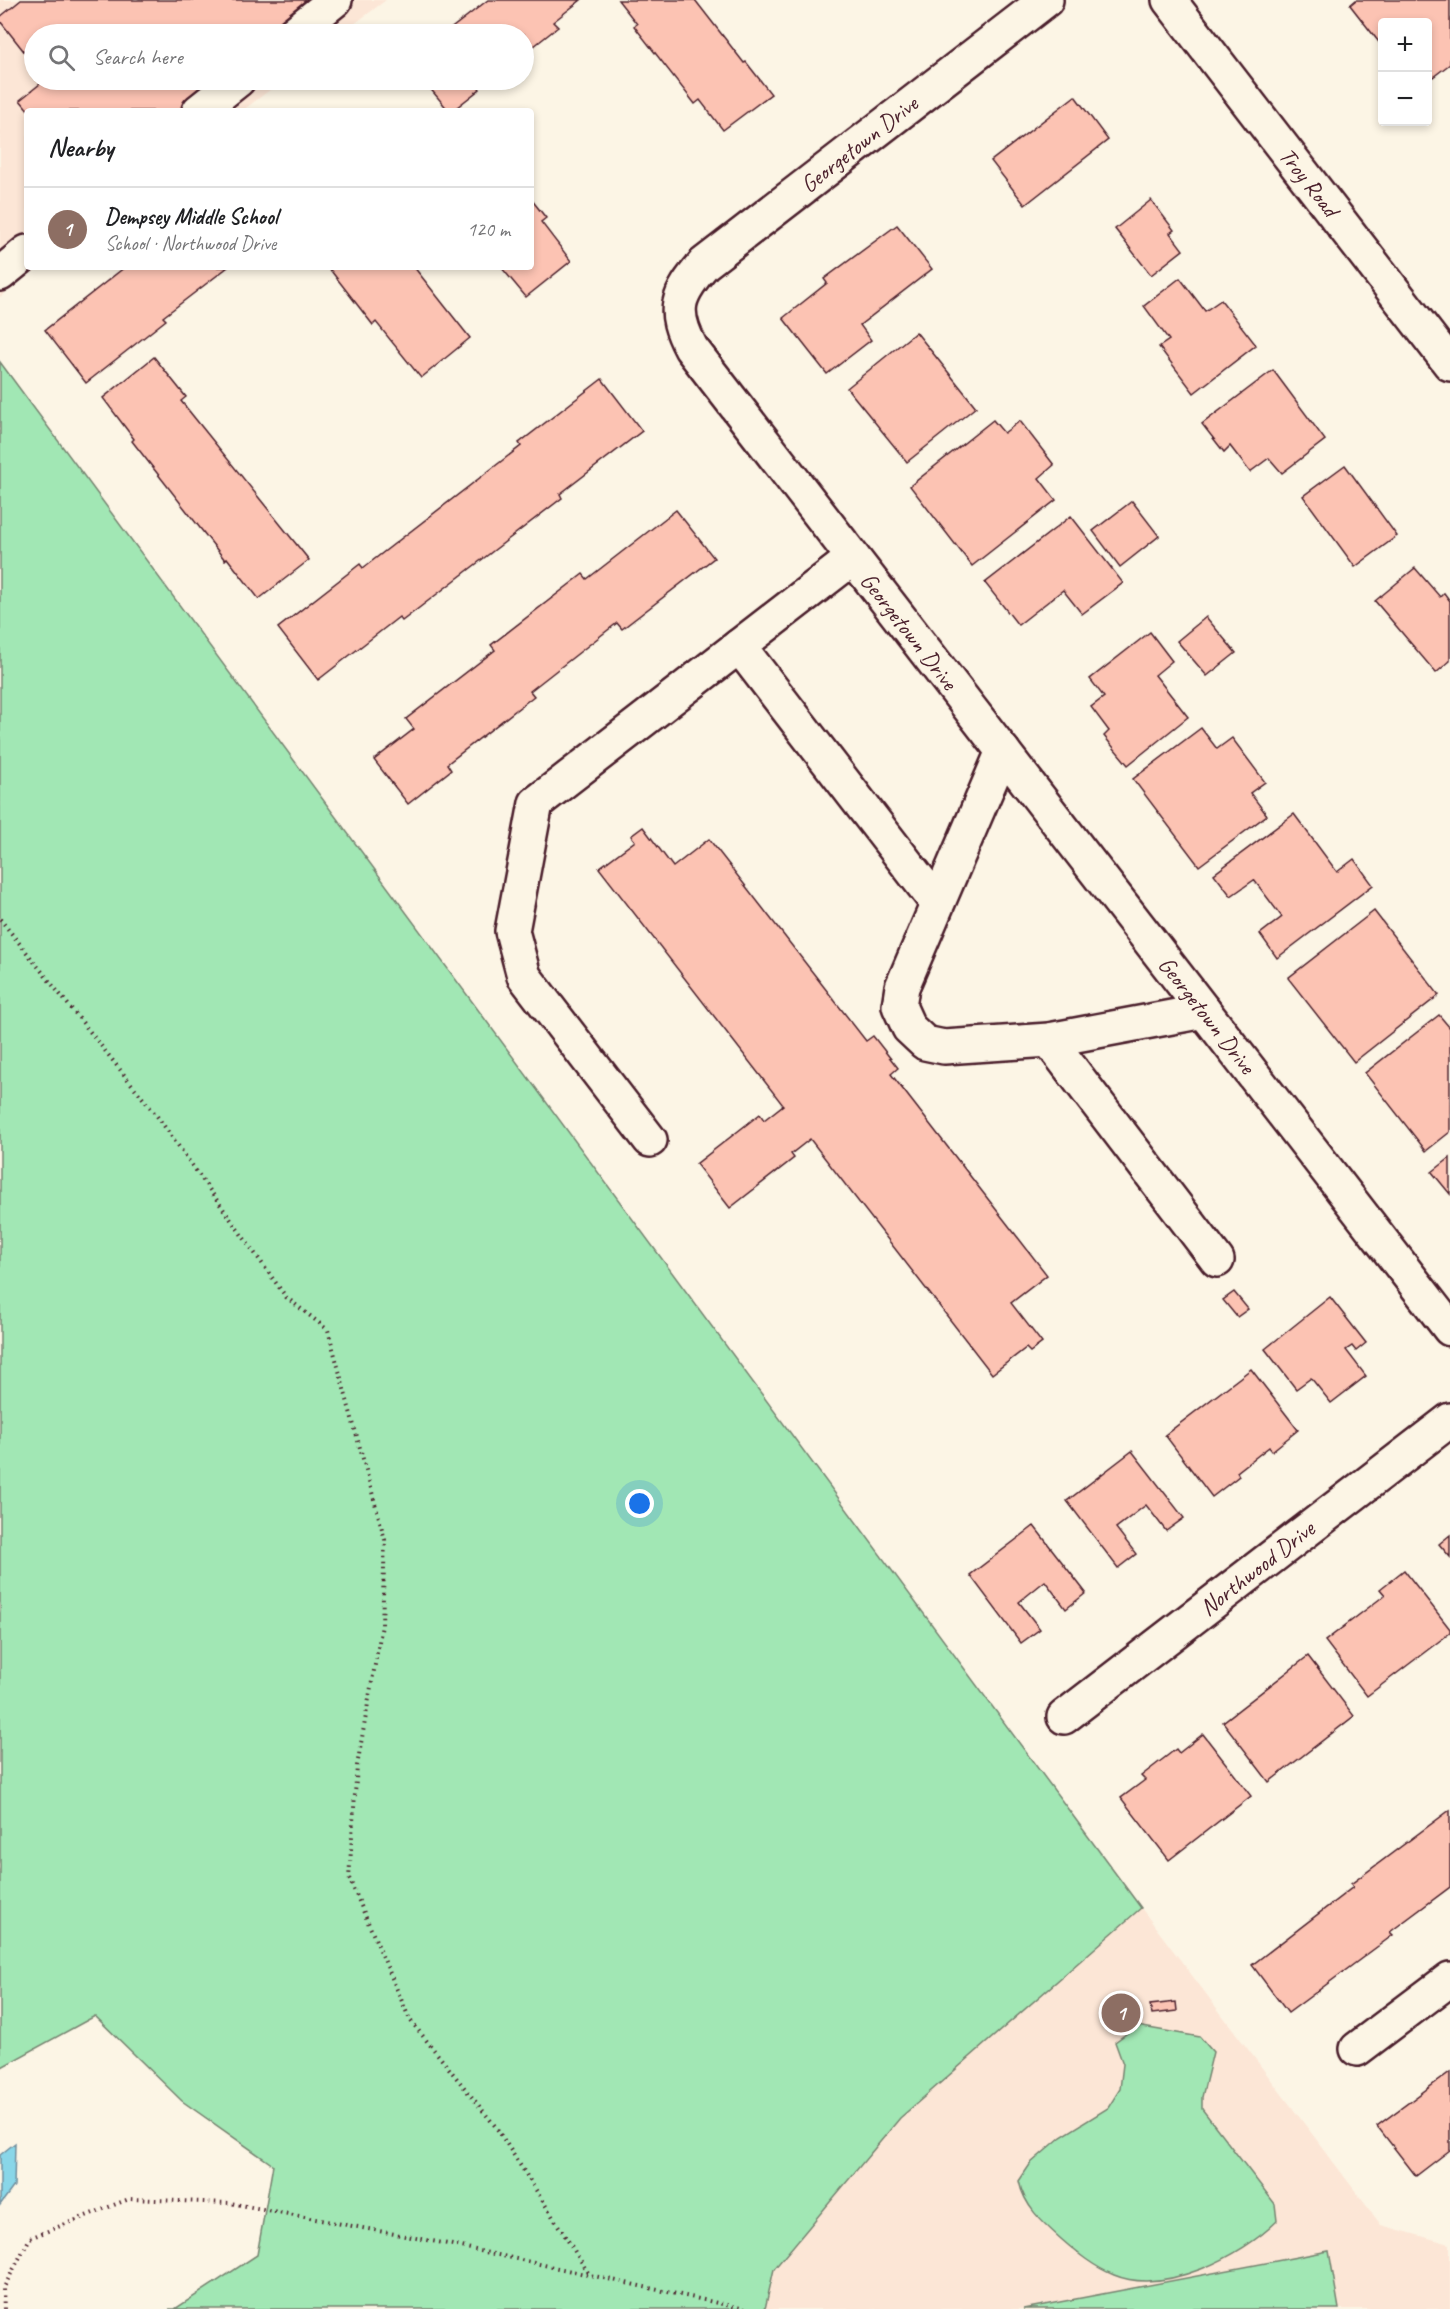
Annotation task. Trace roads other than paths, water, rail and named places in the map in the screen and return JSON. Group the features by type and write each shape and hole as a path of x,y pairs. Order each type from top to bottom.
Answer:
{"street":[{"path":"305,24 335,0"},
{"name":"Georgetown Drive","path":"1046,0 704,264 685,285 678,311 681,329 691,348 1450,1329"},
{"name":"Troy Road","path":"1169,0 1450,364"},
{"path":"203,108 225,90"},
{"path":"0,274 24,254"},
{"path":"650,1140 524,976 512,931 536,803 853,558"},
{"path":"740,646 937,903"},
{"path":"1003,751 902,987 899,1006 909,1028 925,1043 944,1047 1049,1040 1204,1011"},
{"path":"1049,1040 1217,1260"},
{"name":"Northwood Drive","path":"1064,1717 1450,1420"},
{"path":"1357,2049 1450,1980"}],"water":[{"path":"15,2143 14,2186 0,2205 0,2155"}],"place":[{"name":"Dempsey Middle School","path":"1121,2013"}]}
